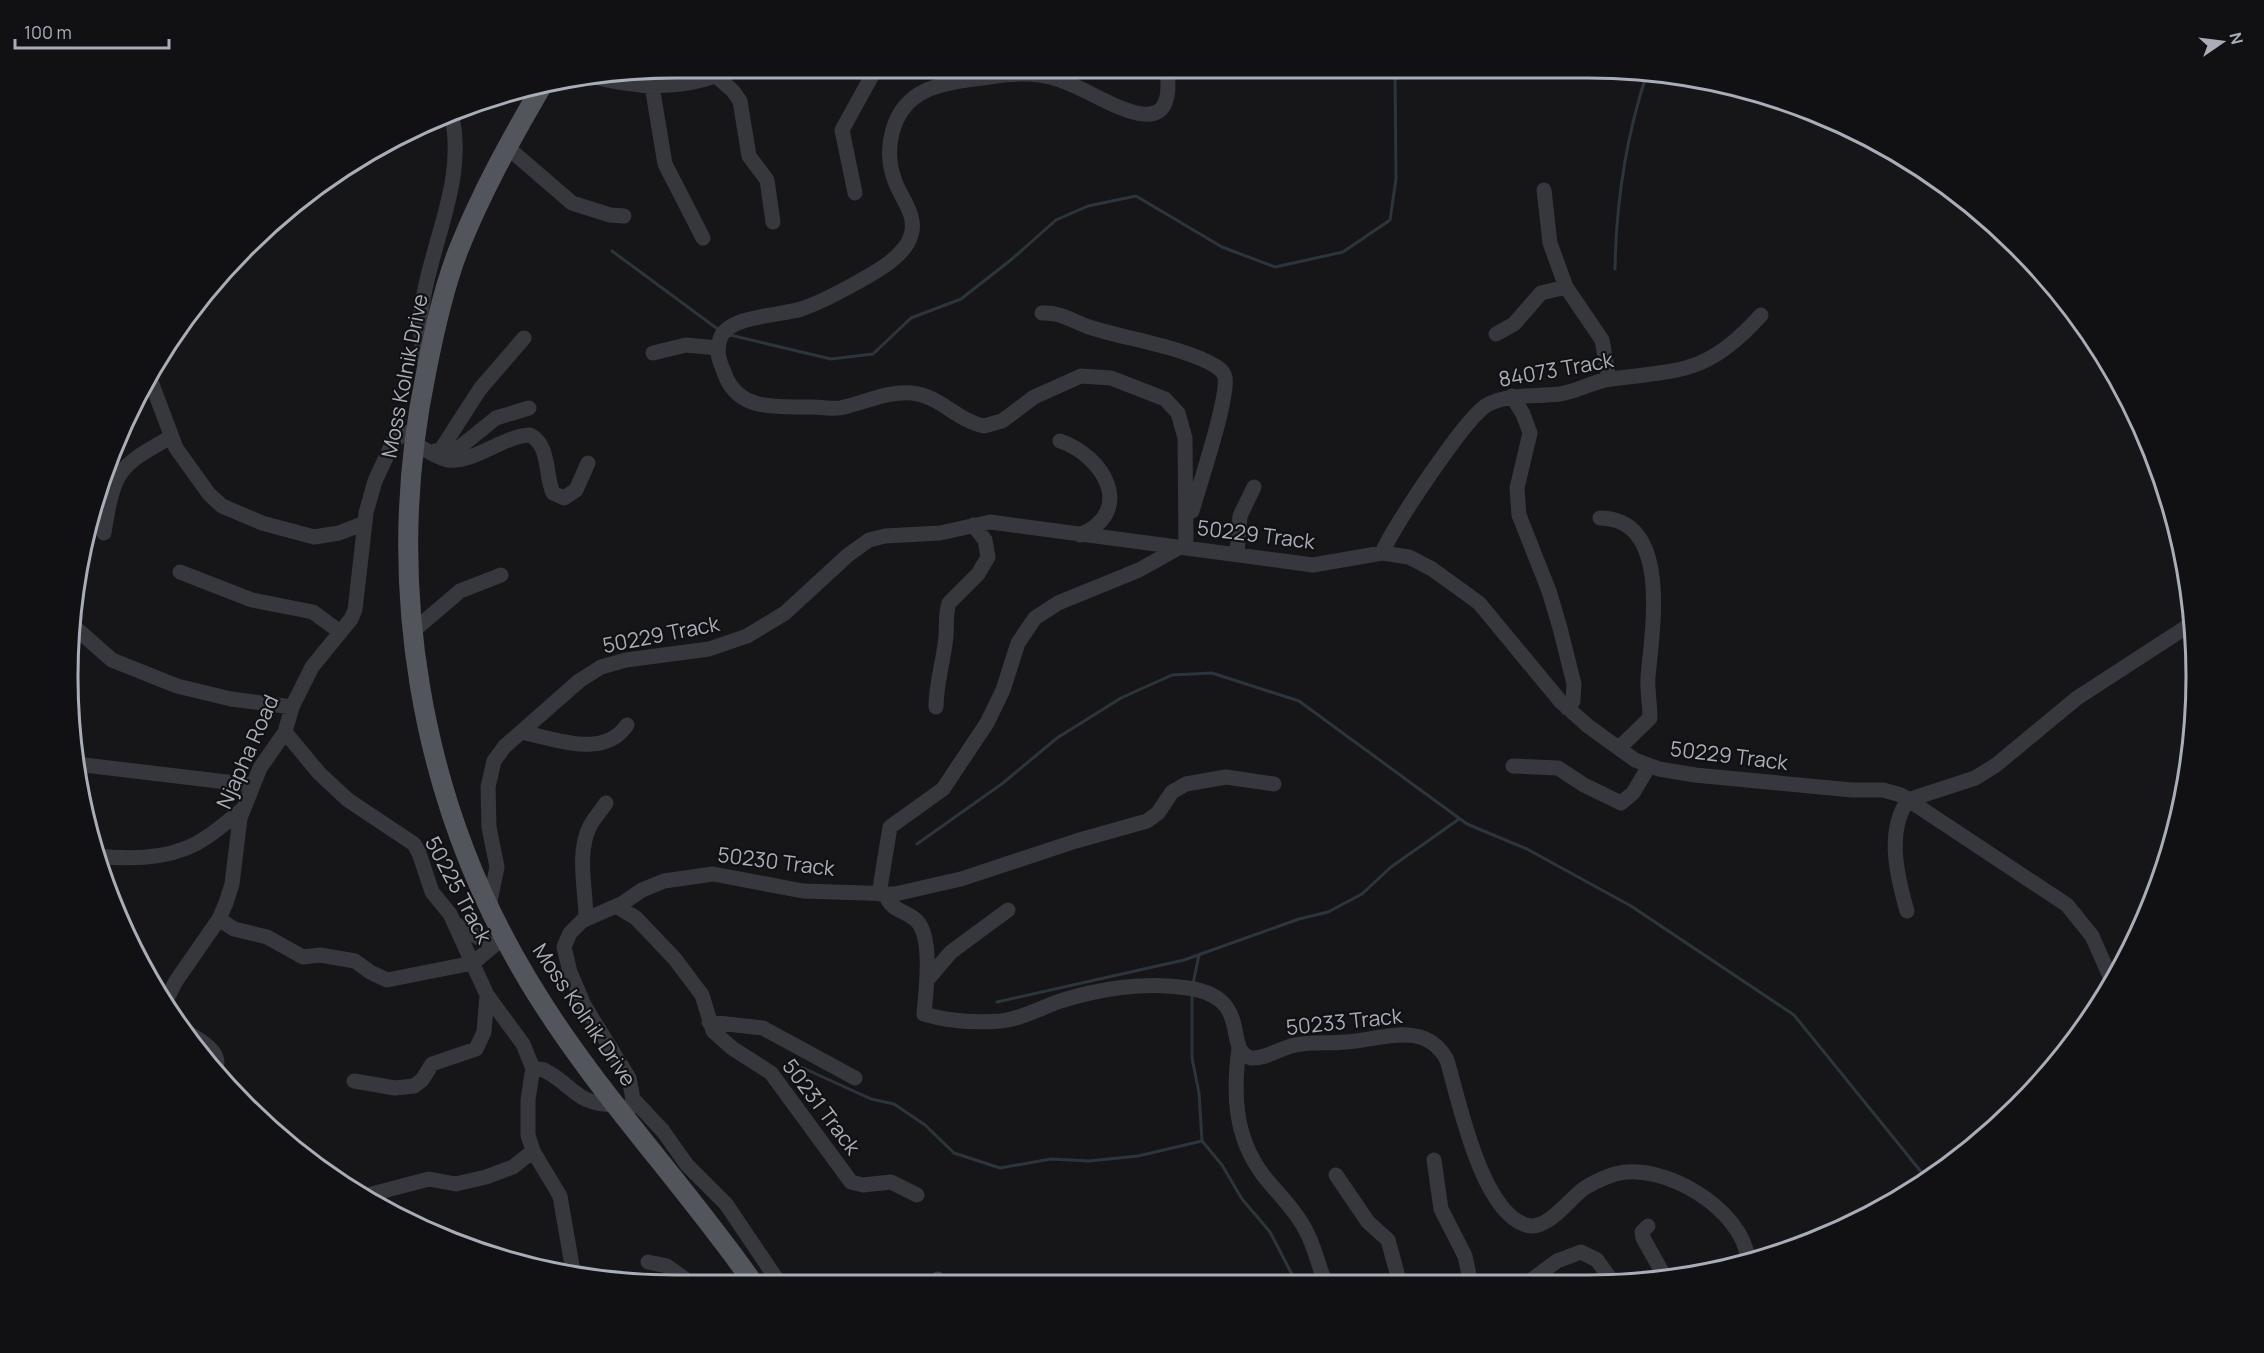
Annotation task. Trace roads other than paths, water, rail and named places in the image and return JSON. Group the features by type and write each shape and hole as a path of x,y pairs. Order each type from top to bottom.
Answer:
{"main road":[{"name":"Moss Kolnik Drive","path":"537,95 487,186 458,252 447,282 426,372 425,443 408,511 412,632 422,701 438,770 460,837 489,906 499,941 547,1010 625,1107 747,1275"}],"street":[{"path":"621,81 652,86 674,86 705,78"},
{"path":"723,78 740,101 749,156 767,180 773,222"},
{"path":"855,193 842,130 871,78"},
{"path":"987,78 952,83 921,93 897,120 888,150 892,175 908,206 913,224 907,244 877,270 820,301 792,312 742,321 724,333 718,348 719,362 731,387 748,400 770,407 843,408 874,397 910,393 933,398 984,426 1002,422 1034,397 1081,376 1111,378 1144,389 1169,402 1183,428 1186,531"},
{"path":"1052,78 1062,80 1112,106 1148,114 1160,109 1167,102 1168,78"},
{"path":"652,86 665,164 703,238"},
{"path":"426,372 421,314 431,261 456,166 457,148 453,122"},
{"path":"507,147 572,203 610,215 624,216"},
{"path":"1544,190 1550,243 1566,287 1602,340 1609,379"},
{"path":"1496,334 1514,324 1541,293 1566,287"},
{"path":"1042,313 1064,315 1088,326 1200,360 1222,372 1225,379 1220,411 1183,548 1139,570 1044,610 1028,626 1018,643 1003,690 976,742 943,789 890,827 882,894 888,904 919,924 925,944 927,980 924,1014 944,1018 1001,1021 1093,993 1130,987 1186,987 1208,992 1224,1002 1231,1016 1239,1048 1234,1080 1239,1125 1262,1174 1292,1208 1305,1228 1323,1275"},
{"name":"84073 Track","path":"1382,553 1392,533 1472,417 1486,406 1512,396 1571,393 1609,379 1643,377 1710,360 1745,333 1761,315"},
{"path":"425,443 480,389 524,338"},
{"path":"653,353 686,345 718,348"},
{"path":"153,387 171,437 209,494 222,506 236,513 314,537 329,536 365,523"},
{"path":"1512,396 1523,414 1530,433 1517,488 1519,515 1549,591 1574,684 1573,701 1567,708"},
{"path":"425,443 466,444 496,418 529,408"},
{"path":"425,443 448,460 458,459 515,438 530,435 537,440 543,450 553,493 564,498 576,490 588,463"},
{"path":"104,532 118,474 133,460 171,437"},
{"name":"Njapha Road","path":"169,994 219,919 232,884 236,841 243,809 260,768 285,732 292,707 312,667 351,619 357,603 365,523 375,481 387,451 394,440 425,443"},
{"path":"1060,441 1083,452 1095,462 1105,474 1109,489 1106,515 1099,525 1080,535"},
{"path":"1236,554 1240,516 1254,487"},
{"path":"1600,518 1622,521 1641,540 1649,558 1654,595 1648,679 1650,718 1619,748"},
{"name":"50229 Track","path":"489,906 497,867 489,827 490,771 501,751 579,681 601,667 645,656 709,649 758,630 785,613 848,555 869,540 885,536 940,533 996,521 1080,535 1320,565 1382,553 1400,555 1416,561 1470,595 1495,620 1567,708 1619,748 1649,766 1695,775 1852,790 1883,790 1908,800 2067,905 2092,936 2108,972"},
{"path":"936,707 936,686 946,636 949,603 978,574 988,557 985,540 973,525"},
{"path":"180,572 252,600 313,612 340,632"},
{"path":"412,632 460,591 501,575"},
{"path":"1907,911 1899,883 1896,822 1908,800 1975,778 1996,765 2077,698 2184,628"},
{"path":"80,632 112,660 177,686 221,697 292,707"},
{"path":"521,732 561,742 595,744 615,739 627,725"},
{"name":"50225 Track","path":"285,732 319,773 348,800 414,844 432,892 447,909 488,995 523,1044 534,1071"},
{"path":"85,765 252,785"},
{"path":"1513,766 1558,768 1584,785 1621,803 1633,794 1649,766"},
{"name":"50230 Track","path":"625,1107 629,1078 592,1021 570,972 564,953 564,943 570,933 586,919 616,906 653,884 713,873 803,891 882,894 962,879 1076,841 1147,821 1158,813 1172,792 1186,784 1226,777 1274,784"},
{"path":"586,919 584,870 586,836 590,825 606,803"},
{"path":"106,856 153,855 183,850 243,809"},
{"name":"50231 Track","path":"616,906 636,918 680,965 702,995 709,1022 715,1033 732,1048 771,1073 851,1182 863,1185 891,1182 917,1195"},
{"path":"927,980 951,952 1008,910"},
{"path":"219,919 234,929 267,937 303,957 320,956 355,961 370,972 387,980 473,963 499,941 454,923"},
{"path":"354,1081 395,1088 414,1086 422,1080 432,1064 476,1049 484,1032 488,995"},
{"path":"709,1022 763,1028 855,1078"},
{"name":"50233 Track","path":"1239,1048 1246,1056 1257,1058 1302,1044 1354,1042 1391,1034 1424,1038 1437,1047 1447,1060 1462,1116 1490,1189 1504,1208 1520,1222 1529,1226 1538,1224 1557,1214 1586,1188 1606,1177 1623,1172 1649,1173 1697,1193 1718,1207 1742,1238 1746,1254"},
{"path":"204,1043 212,1049 217,1059"},
{"path":"572,1265 560,1196 533,1151 528,1135 530,1084 534,1071 547,1071 589,1102 625,1107 663,1131 687,1165 726,1204 774,1275"},
{"path":"374,1193 429,1179 461,1183 513,1167 533,1151"},
{"path":"1434,1160 1441,1209 1466,1256 1469,1275"},
{"path":"1335,1175 1368,1222 1388,1240 1398,1275"},
{"path":"1648,1226 1642,1232 1643,1238 1661,1270"},
{"path":"1538,1275 1557,1260 1581,1252 1597,1260 1607,1275"},
{"path":"648,1262 667,1266 680,1275"}],"waterway":[{"path":"730,335 831,359 873,354 911,318 961,299 1012,259 1056,220 1088,206 1136,196 1222,247 1275,267 1343,252 1390,220 1396,179 1395,78"},
{"path":"1615,269 1620,194 1633,121 1645,81"},
{"path":"612,251 719,330"},
{"path":"917,844 1003,783 1057,738 1121,698 1172,675 1212,673 1299,701 1467,824 1527,849 1631,906 1794,1015 1922,1173"},
{"path":"997,1002 1184,960 1299,919 1328,912 1362,894 1391,867 1459,819"},
{"path":"1193,984 1199,955"},
{"path":"1192,993 1192,1058 1199,1093 1202,1141 1222,1165 1242,1199 1270,1232 1292,1275"},
{"path":"790,1062 871,1099 894,1104 925,1125 954,1153 1000,1168 1051,1159 1089,1161 1138,1156 1202,1141"}]}
